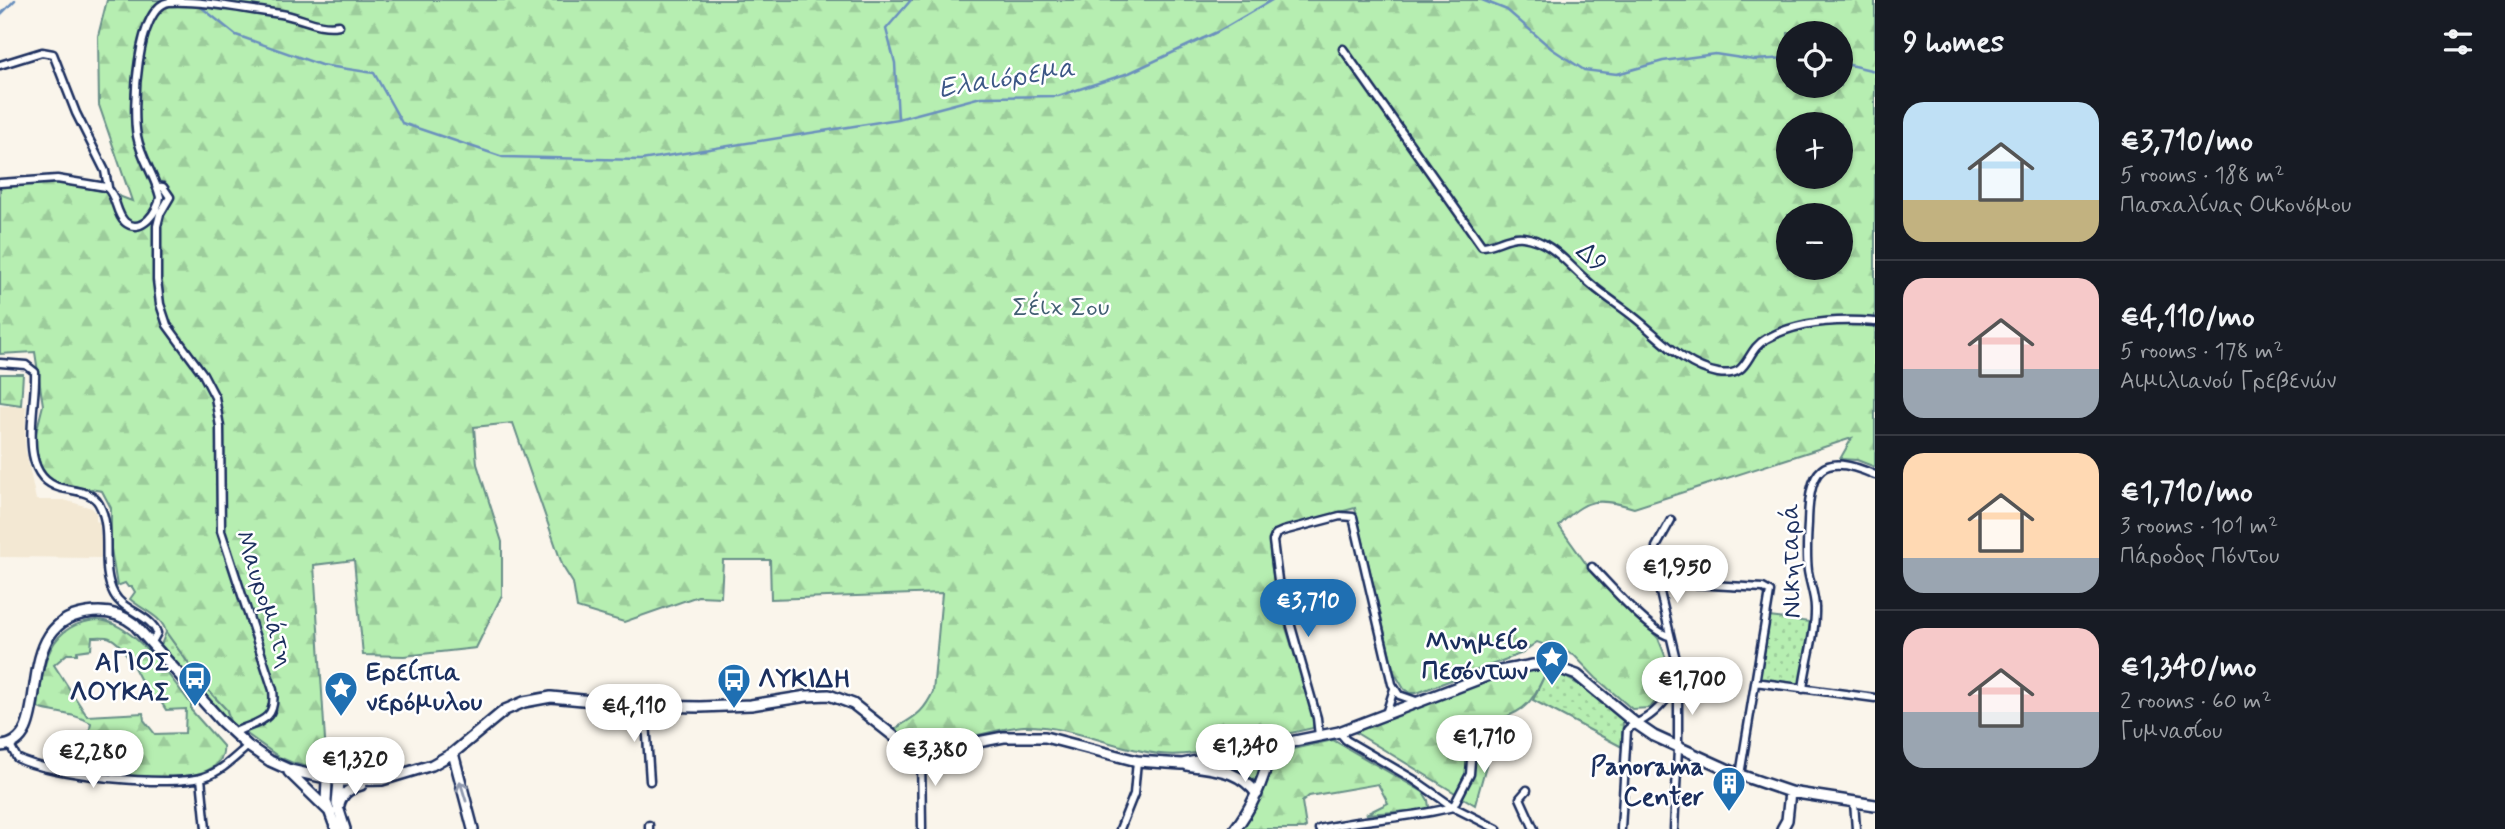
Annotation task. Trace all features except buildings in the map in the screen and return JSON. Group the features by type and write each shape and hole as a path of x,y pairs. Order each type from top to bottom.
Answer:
{"main road":[{"path":"5,746 20,738 27,726 41,650 57,626 80,614 107,612 130,621 233,733 248,746 285,768 333,811"},
{"path":"1182,764 1339,732 1500,671 1520,666 1549,665 1577,676 1634,723 1678,749 1790,792 1875,806"},
{"path":"333,811 347,790 432,765 453,753 495,717 514,705 529,700 565,698 645,706 742,706 807,696 835,696 858,708 900,741 921,748 941,748 1003,737 1037,736 1065,740 1137,761 1182,764 1238,775 1257,794"},
{"path":"1235,829 1257,794 1271,747"},
{"path":"453,753 473,829"},
{"path":"285,768 327,780 382,780"},
{"path":"327,780 325,797 345,829"},
{"path":"336,829 333,811 339,781"},
{"path":"1782,829 1787,820 1790,792"}],"street":[{"path":"0,65 42,52 53,54 76,113 106,173 108,187 123,220 136,226 148,220 160,197 138,141 135,95 142,45 161,6 170,2 197,2 291,16 323,26 339,25"},
{"name":"Δ9","path":"1343,49 1482,246 1507,238 1522,237 1555,250 1586,281 1688,360 1716,372 1732,374 1744,367 1755,346 1779,332 1840,321 1875,322"},
{"path":"0,183 57,179 108,187"},
{"name":"Μαυρομάτη","path":"156,186 163,187 170,197 160,214 157,226 157,286 160,304 167,325 203,374 215,397 220,427 221,531 273,695 274,708 270,716 233,733"},
{"path":"0,363 26,365 35,372 32,446 36,468 40,475 53,485 92,496 100,505 108,575 114,594 120,602 154,626 156,633 152,642"},
{"name":"Νικηταρά","path":"1803,689 1815,620 1808,571 1807,538 1811,485 1825,466 1854,466 1875,475"},
{"path":"1319,736 1317,718 1282,597 1273,549 1276,534 1342,515 1353,518 1394,689 1385,715"},
{"path":"1671,520 1657,547 1658,582 1677,664 1678,749 1674,829"},
{"path":"1592,567 1648,622 1662,634 1669,636"},
{"path":"1658,582 1766,589 1770,592 1740,775"},
{"path":"1755,682 1875,698"},
{"path":"1620,829 1627,730 1656,710 1678,684"},
{"path":"1394,689 1405,699 1420,703"},
{"path":"645,706 650,781"},
{"path":"1319,829 1348,823 1418,816 1453,807 1470,774 1472,746 1479,727"},
{"path":"1339,732 1346,740 1405,774 1453,807 1497,829"},
{"path":"5,746 21,760 70,773 143,780 201,778 220,769 248,746"},
{"path":"921,748 922,829"},
{"path":"1120,829 1134,794 1137,761"},
{"path":"201,778 206,829"},
{"path":"1527,790 1520,798 1534,829"},
{"path":"1854,802 1856,829"}],"shaded area":[{"path":"0,406 26,406 25,447 36,500 64,500 92,508 96,513 96,521 99,522 103,558 0,557"}],"green space":[{"name":"Σέιχ Σου","path":"107,0 1875,0 1875,467 1857,460 1840,459 1852,438 1634,508 1611,502 1593,502 1577,510 1559,526 1587,565 1658,638 1670,668 1666,689 1650,708 1632,709 1574,655 1537,642 1520,654 1417,693 1410,693 1404,689 1394,672 1355,508 1280,528 1270,538 1272,570 1283,618 1311,704 1313,728 1260,740 1257,737 1246,739 1244,743 1213,750 1171,755 1041,727 1024,726 936,743 913,741 904,736 895,729 921,710 933,692 942,593 771,599 770,560 723,560 721,597 698,596 624,622 577,608 573,583 563,567 513,423 474,427 477,464 502,542 502,595 476,648 404,656 363,655 354,560 314,565 327,772 279,757 230,722 227,710 207,689 164,626 130,599 135,592 132,587 125,583 117,586 111,549 111,508 102,491 52,483 43,475 34,441 43,405 35,352 0,354 0,187 57,182 108,192 132,201 99,105 98,36"},
{"path":"0,374 23,374 21,405 0,402"},
{"path":"1769,617 1810,622 1800,685 1757,680"},
{"path":"97,620 111,623 124,630 150,652 191,704 191,710 223,746 220,761 207,770 188,776 165,778 82,772 91,723 78,717 38,708 45,663 50,650 67,630 80,623","holes":["92,637 108,637 116,642 128,656 151,698 158,697 166,710 186,709 185,733 155,734 144,720 143,713 87,716 54,665 67,654 91,649"]},
{"path":"166,632 207,689 227,710 230,722 161,645"},
{"path":"1528,669 1547,670 1530,701 1518,711 1499,719 1475,805 1353,731 1493,679"},
{"path":"1547,670 1578,684 1623,720 1622,747 1533,700"},
{"path":"1333,740 1423,792 1429,807 1424,810 1366,814 1388,803 1378,784 1309,796 1302,802 1306,827 1303,829 1241,829 1255,809 1275,753"},
{"path":"1263,753 1264,763 1256,781 1236,769 1212,765"}],"waterway":[{"name":"Ελαιόρεμα","path":"0,15 15,0"},
{"path":"201,7 236,35 321,65 374,73 402,123 503,157 641,160 898,119 895,63 886,29 911,0"},
{"name":"Ελαιόρεμα","path":"898,119 981,97 1058,96 1129,73 1219,31 1272,0"},
{"path":"1482,0 1507,10 1552,49 1584,70 1617,74 1663,61 1715,54 1754,60 1776,59"},
{"path":"1853,66 1875,71"}],"place":[{"name":"Μνημείο Πεσόντων","path":"1552,687"},
{"name":"ΑΓΙΟΣ ΛΟΥΚΑΣ","path":"195,708"},
{"name":"ΛΥΚΙΔΗ","path":"734,710"},
{"name":"Ερείπια νερόμυλου","path":"341,718"},
{"name":"Panorama Center","path":"1729,813"}]}
